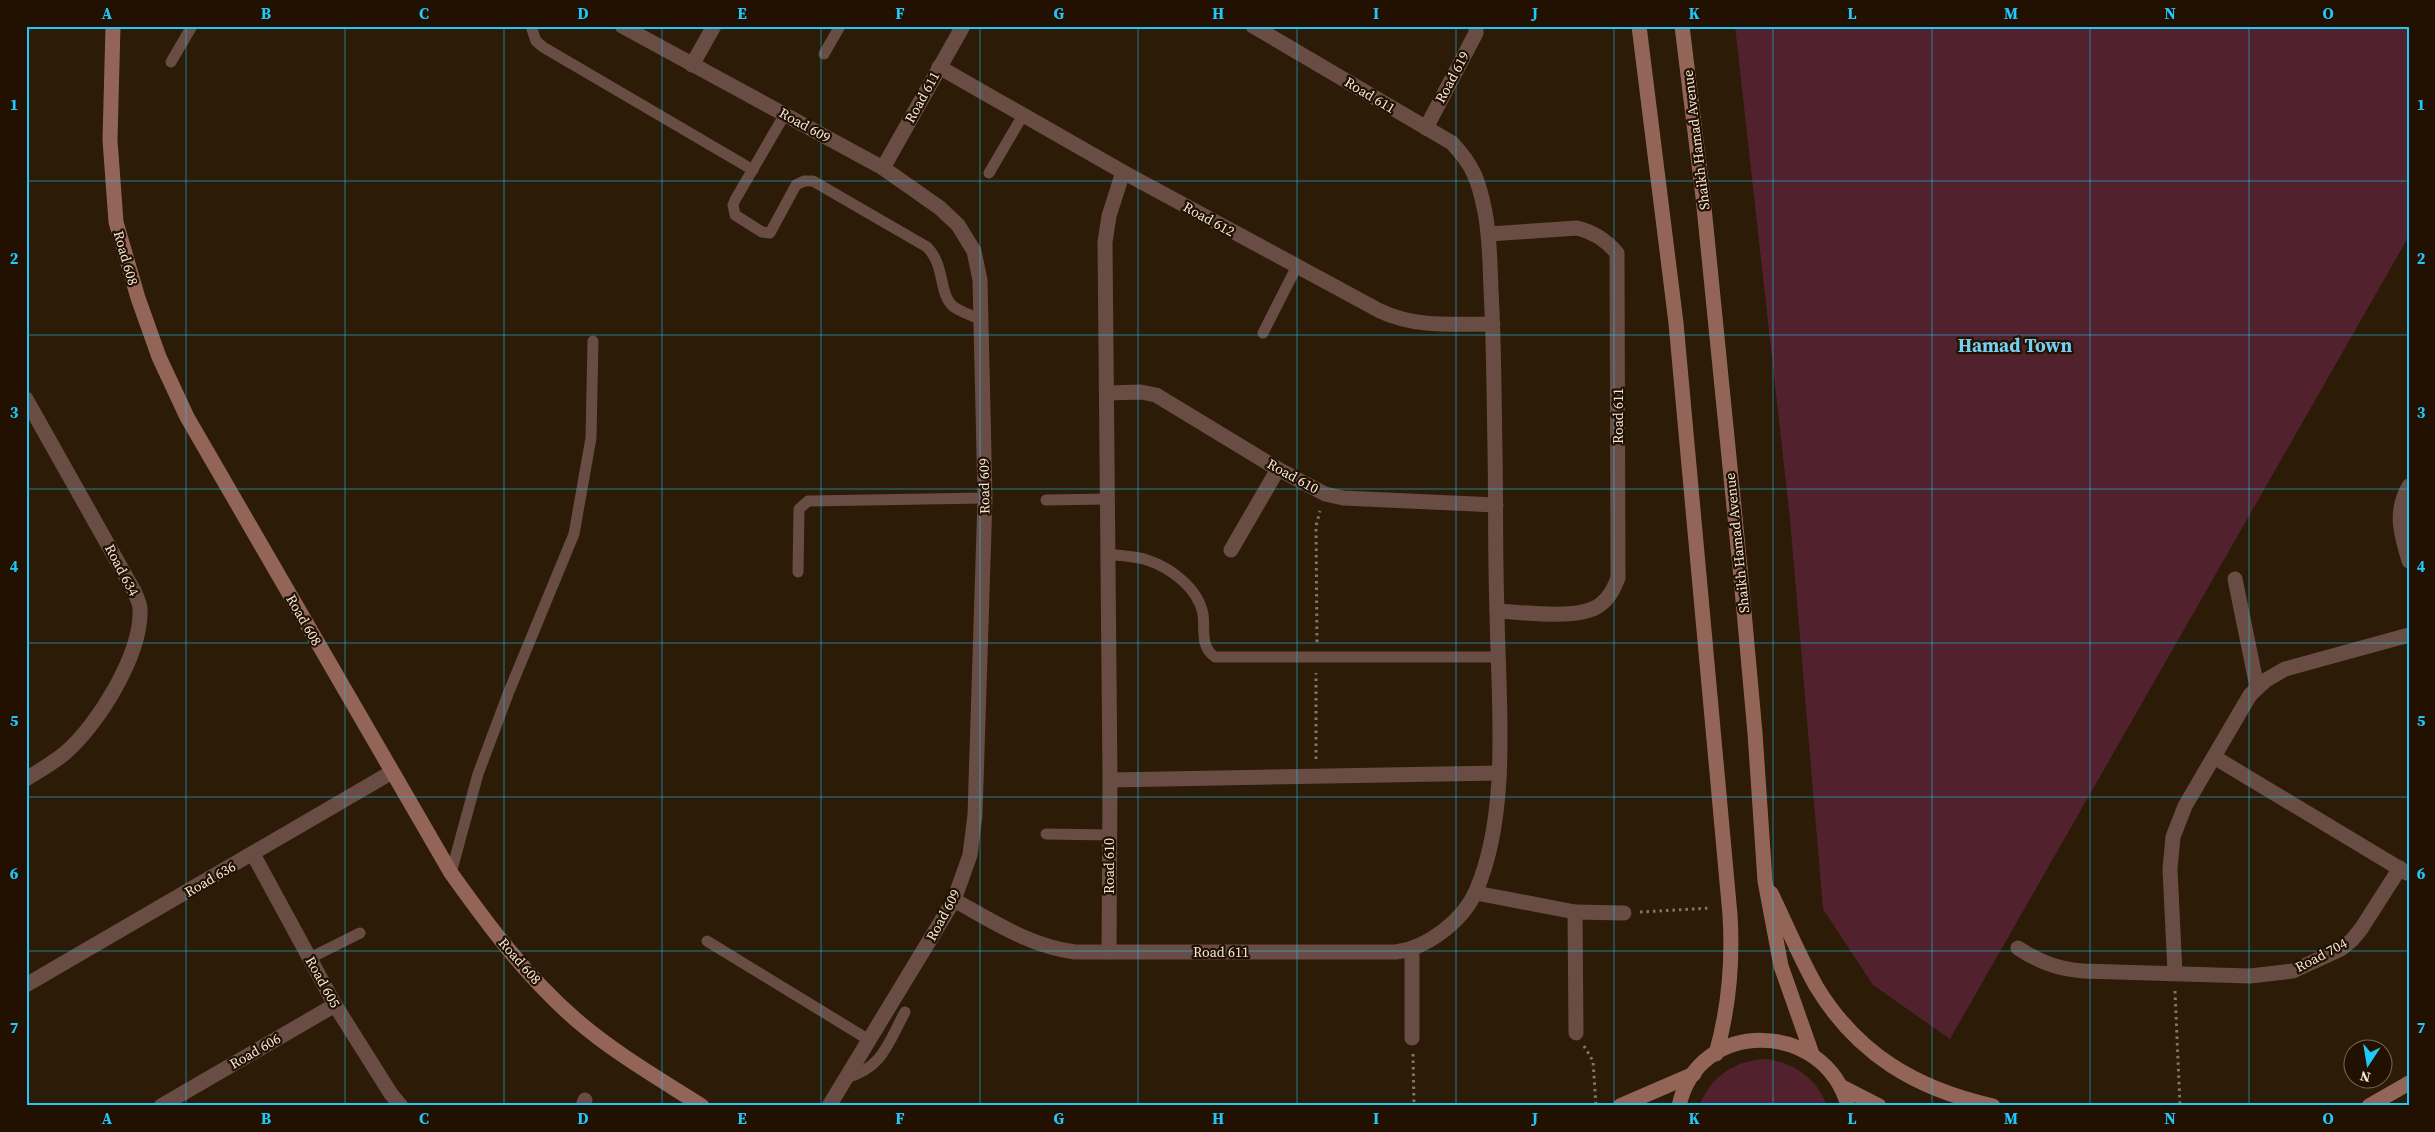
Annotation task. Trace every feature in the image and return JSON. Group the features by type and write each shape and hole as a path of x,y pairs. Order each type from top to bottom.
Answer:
{"main road":[{"name":"Road 608","path":"113,26 110,140 116,222 138,298 159,357 187,417 451,873 485,921 526,970 574,1018 630,1060 702,1106"},
{"path":"1639,26 1676,323 1729,906 1732,954 1726,1019 1716,1054"},
{"name":"Shaikh Hamad Avenue","path":"1682,26 1703,197 1740,568 1755,733 1765,881 1781,966 1812,1054"},
{"path":"1765,881 1815,984 1828,1004 1859,1040 1876,1055 1916,1081 1961,1099 1993,1106"},
{"path":"1679,1106 1686,1086 1694,1074 1716,1054 1747,1041 1764,1040 1797,1046 1812,1054 1831,1072 1840,1086 1848,1106"},
{"path":"1620,1106 1694,1074"},
{"path":"2369,1106 2409,1083"},
{"path":"1840,1086 1879,1106"}],"street":[{"name":"Road 609","path":"622,26 883,168 940,208 958,225 974,250 980,280 979,319 985,498 975,815 970,854 954,900 829,1106"},
{"path":"692,65 714,26"},
{"name":"Road 611","path":"883,168 962,26"},
{"name":"Road 611","path":"954,900 1023,937 1050,948 1075,952 1396,952 1412,950 1436,936 1459,916 1476,893 1489,850 1499,772 1493,324 1489,234 1475,176 1467,159 1452,144 1270,30 1253,26"},
{"name":"Road 619","path":"1426,128 1476,33 1476,26"},
{"name":"Road 612","path":"939,67 1123,172 1398,320 1419,324 1493,324"},
{"name":"Road 610","path":"1109,952 1110,780 1105,242 1109,216 1123,172"},
{"name":"Road 611","path":"1489,234 1577,228 1595,234 1610,244 1617,253 1618,578 1612,592 1601,605 1582,614 1496,611"},
{"name":"Road 610","path":"1107,393 1141,392 1156,395 1278,469 1325,494 1343,498 1496,505"},
{"name":"Road 634","path":"26,399 134,591 140,608 139,626 130,658 108,702 86,731 65,754 26,779"},
{"path":"1231,550 1278,469"},
{"path":"2409,486 2399,512 2399,525 2409,561"},
{"path":"2235,579 2257,687"},
{"path":"2175,973 2170,869 2173,836 2185,806 2244,704 2257,687 2285,669 2409,635"},
{"name":"Road 704","path":"2018,948 2042,962 2069,970 2272,974 2293,971 2328,955 2341,948 2361,929 2405,871 2214,757"},
{"name":"Road 636","path":"26,985 392,772"},
{"path":"1110,780 1499,772"},
{"name":"Road 605","path":"253,854 335,1004 391,1094 401,1106"},
{"path":"1476,893 1575,912 1624,913"},
{"path":"1575,912 1576,1033"},
{"path":"1412,950 1412,1038"},
{"name":"Road 606","path":"160,1106 179,1101 335,1004"}],"lane":[{"path":"171,62 192,26"},
{"path":"531,26 536,41 543,47 753,170"},
{"path":"824,54 840,26"},
{"path":"785,114 733,205 733,210 739,218 762,232 770,233 796,185 804,181 813,181 927,247 938,261 949,303 955,308 979,319"},
{"path":"989,173 1023,115"},
{"path":"1263,334 1297,266"},
{"path":"451,873 478,774 508,694 574,534 591,438 593,341"},
{"path":"798,572 799,509 808,500 985,498"},
{"path":"1046,500 1108,499"},
{"path":"1108,554 1148,560 1185,582 1196,596 1202,613 1205,646 1214,657 1498,657"},
{"path":"1046,834 1110,835"},
{"path":"310,958 360,933"},
{"path":"707,941 869,1040"},
{"path":"846,1078 859,1074 876,1064 905,1012"}],"path":[{"path":"1316,776 1316,526 1325,494"},
{"path":"1624,913 1729,906"},
{"path":"2175,973 2180,1106"},
{"path":"1576,1033 1593,1061 1596,1106"},
{"path":"1412,1038 1414,1106"}],"shaded area":[{"path":"1735,26 2409,26 2409,236 1950,1039 1873,985 1823,909 1790,519"},
{"path":"1767,1059 1787,1065 1804,1074 1823,1096 1827,1106 1699,1106 1710,1086 1725,1072 1735,1066 1755,1060"}],"district":[{"name":"Hamad Town","path":"2015,345"}]}
